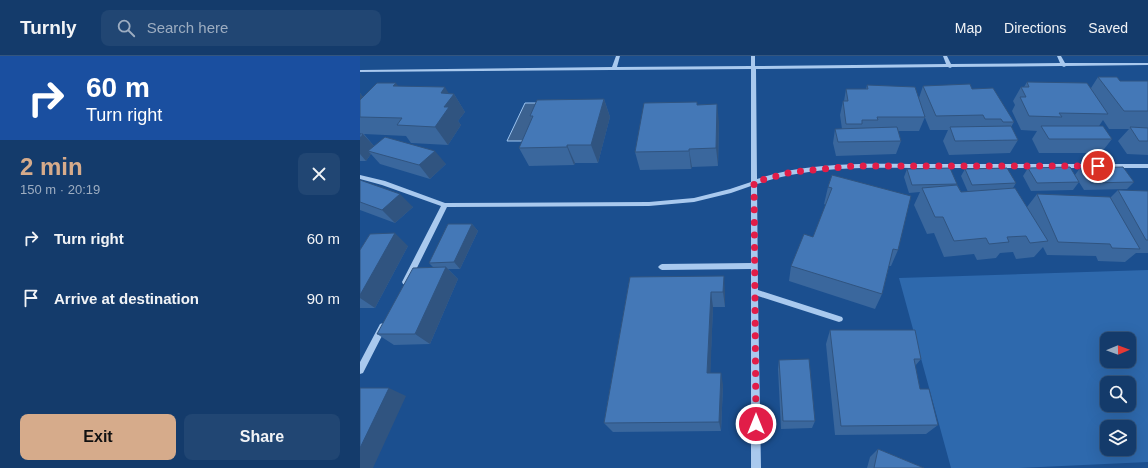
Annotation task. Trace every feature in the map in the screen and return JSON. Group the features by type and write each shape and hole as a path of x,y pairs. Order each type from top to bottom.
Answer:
{"street":[{"path":"614,68 618,56"},
{"path":"753,56 756,468"},
{"path":"945,56 950,67"},
{"path":"1059,56 1064,66"},
{"path":"360,71 614,68 754,69 1148,64"},
{"path":"360,177 383,183 445,205 649,204 710,196 792,172 852,166 1148,166"},
{"path":"402,288 445,205"},
{"path":"662,266 755,266"},
{"path":"755,292 839,318"},
{"path":"360,370 385,322"}],"shaded area":[{"path":"525,103 574,103 526,141 507,141"},
{"path":"1148,270 1148,462 1019,468 951,468 899,278"}],"building":[{"path":"1098,77 1117,77 1120,81 1148,81 1148,111 1124,111"},
{"path":"1027,82 1087,83 1108,114 1059,113 1062,117 1029,116 1020,97 1026,97 1021,87 1029,87"},
{"path":"377,83 396,83 393,86 445,87 441,93 454,94 444,107 449,107 435,127 397,125 402,118 360,117 360,100"},
{"path":"970,84 972,89 993,88 1014,122 1003,122 1001,119 985,119 983,115 936,116 923,86"},
{"path":"867,85 915,87 925,117 877,117 878,120 862,120 862,124 846,124 843,101 848,101 846,89 868,89"},
{"path":"604,99 591,145 519,148 533,116 530,116 537,100"},
{"path":"697,102 697,105 717,104 716,148 689,149 689,151 635,152 644,103"},
{"path":"1011,126 1018,140 955,141 950,127"},
{"path":"1041,126 1103,126 1112,139 1049,139"},
{"path":"897,127 901,141 838,142 835,129"},
{"path":"1130,127 1148,128 1148,141 1139,141"},
{"path":"385,137 435,151 419,165 368,151"},
{"path":"1070,167 1079,182 1037,183 1028,168"},
{"path":"1123,167 1134,182 1091,183 1080,168"},
{"path":"950,168 957,184 912,185 907,169"},
{"path":"1007,168 1016,183 972,185 965,169"},
{"path":"832,175 911,196 898,250 893,249 882,294 791,266 804,234 813,237 832,188 828,187"},
{"path":"360,180 400,194 382,210 360,202"},
{"path":"957,185 961,192 1015,188 1048,241 1030,243 1026,236 1007,237 1009,242 989,244 986,238 954,241 943,217 935,217 922,188"},
{"path":"1118,190 1148,191 1148,240 1146,240"},
{"path":"1037,194 1110,197 1140,249 1112,248 1110,244 1058,242"},
{"path":"448,224 472,224 454,262 429,263"},
{"path":"395,233 360,295 360,250 370,234"},
{"path":"446,267 415,334 377,334 413,268"},
{"path":"724,276 723,292 711,292 707,373 721,373 719,422 604,423 630,277"},
{"path":"830,330 915,330 921,359 914,359 920,389 929,389 938,425 841,426"},
{"path":"809,359 815,421 783,421 779,360"},
{"path":"360,388 389,388 360,448"},
{"path":"878,449 924,468 874,468"}],"route":[{"path":"756,424 754,182 792,172 818,168 852,166 1098,166"}]}
